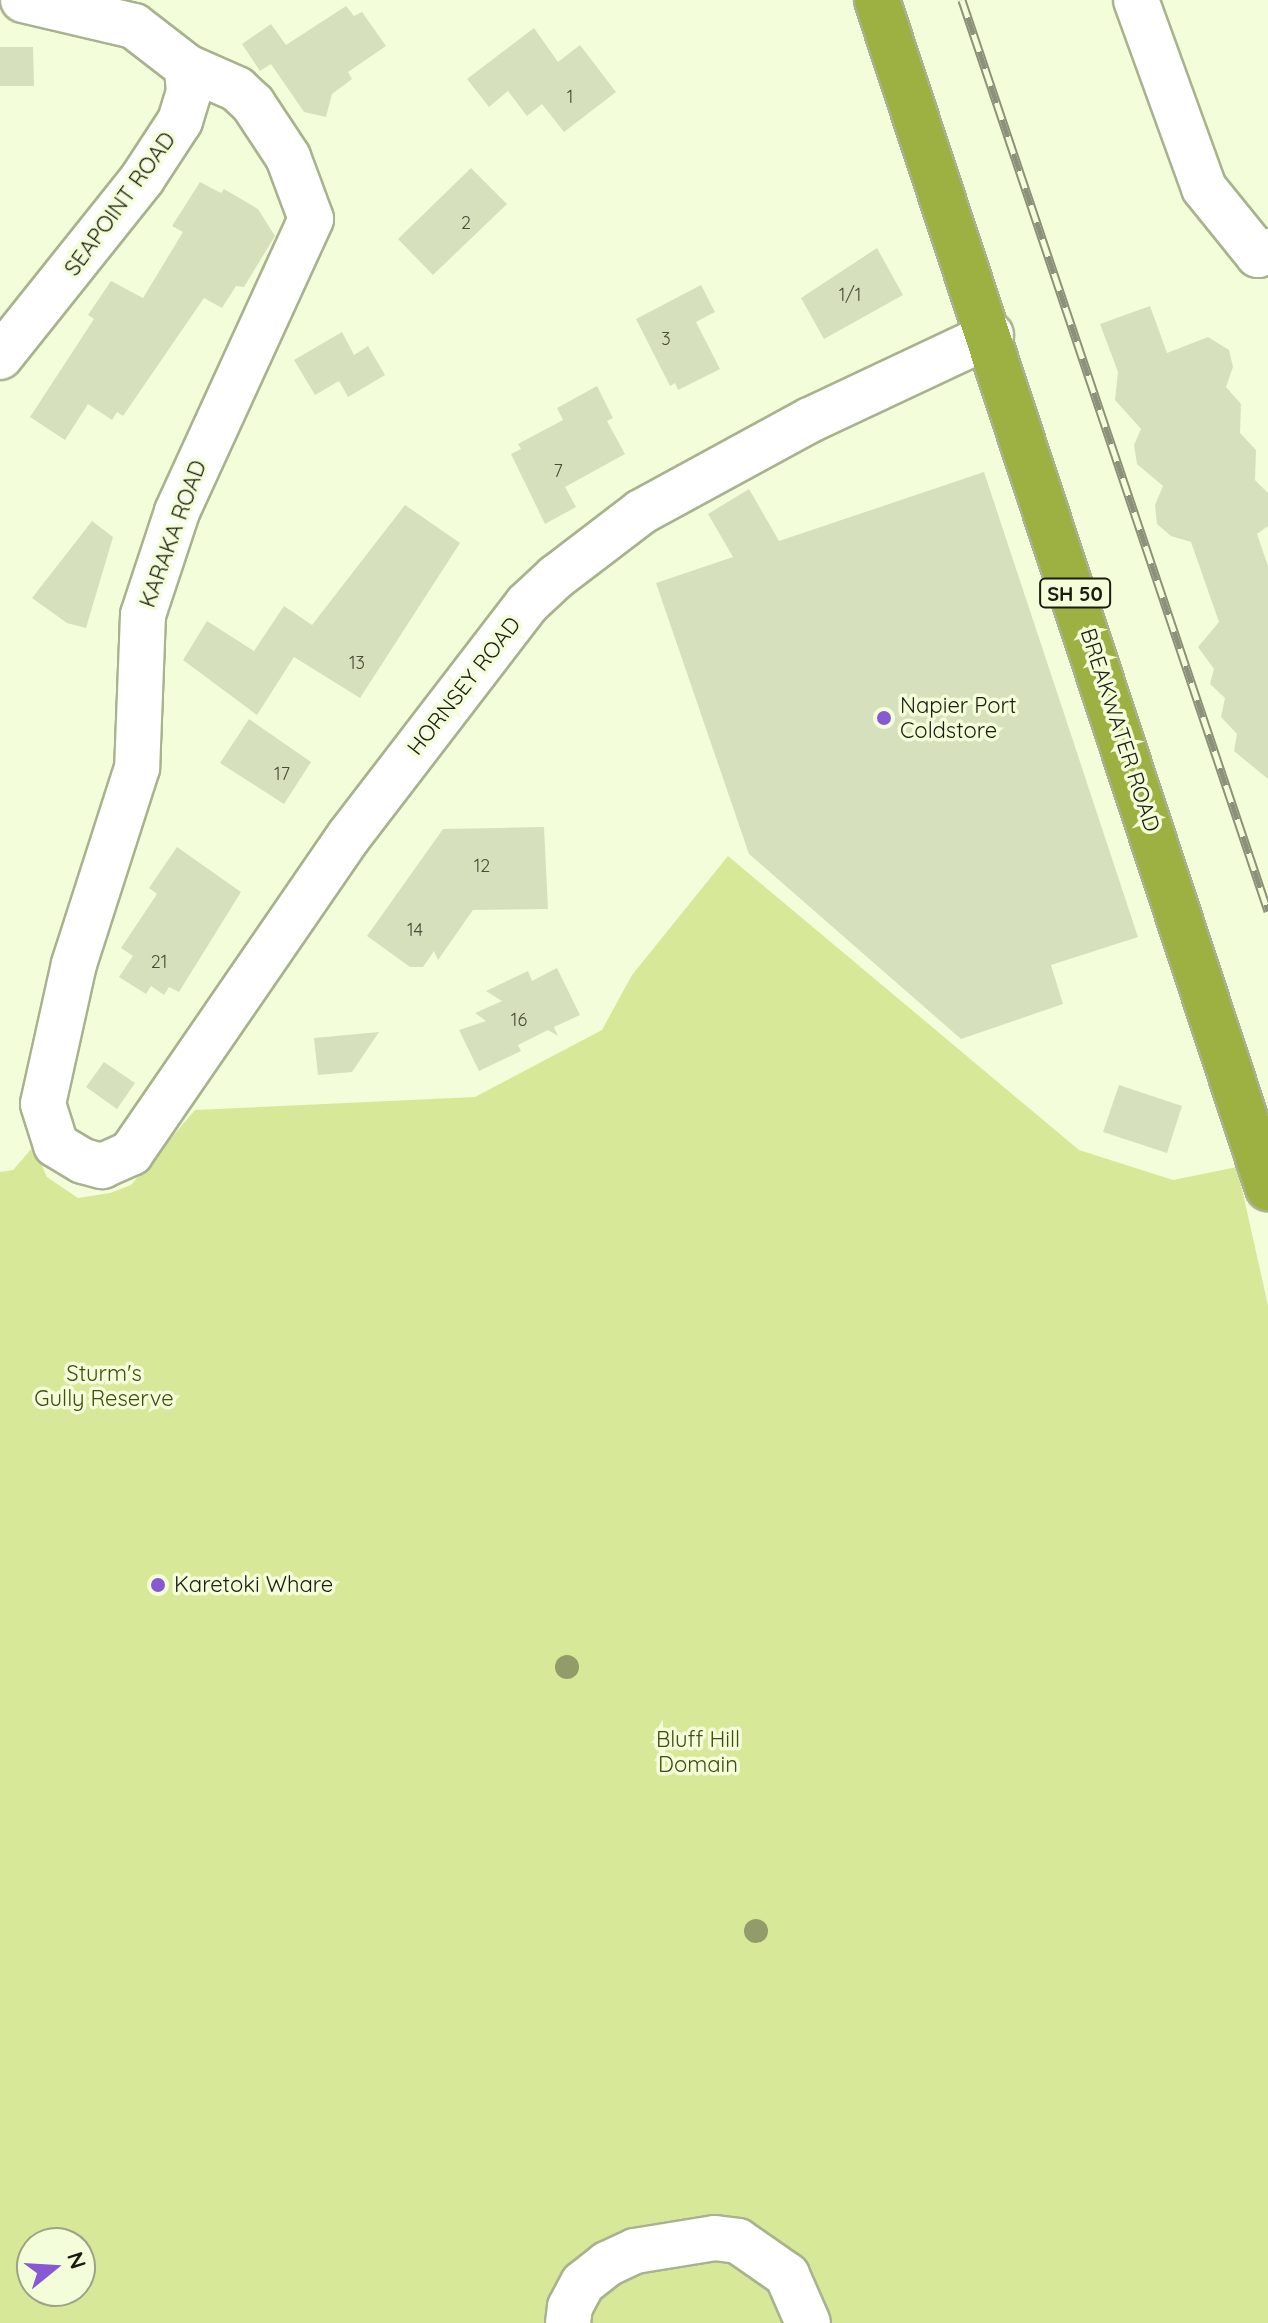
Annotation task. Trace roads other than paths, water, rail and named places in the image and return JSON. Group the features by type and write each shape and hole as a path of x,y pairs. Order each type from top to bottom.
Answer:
{"highway":[{"name":"BREAKWATER ROAD","path":"877,0 991,335 1268,1188"}],"street":[{"path":"23,0 134,26 187,67"},
{"path":"1136,0 1204,188 1258,255 1268,251"},
{"name":"SEAPOINT ROAD","path":"0,357 142,179 180,121 189,92 187,67"},
{"name":"KARAKA ROAD","path":"67,1154 48,1131 43,1104 74,964 137,768 143,615 177,512 311,219 288,157 253,104 237,89 187,67"},
{"name":"HORNSEY ROAD","path":"67,1154 102,1166 131,1153 349,836 527,604 556,577 641,512 810,420 991,335"},
{"path":"568,2323 570,2307 583,2283 607,2264 635,2251 715,2238 738,2241 787,2275 808,2323"}],"railway":[{"path":"962,0 1268,911"}],"place":[{"name":"Napier Port Coldstore","path":"884,718"},
{"name":"Karetoki Whare","path":"158,1585"}],"park label":[{"name":"Sturm's Gully Reserve","path":"104,1386"},
{"name":"Bluff Hill Domain","path":"698,1752"}]}
